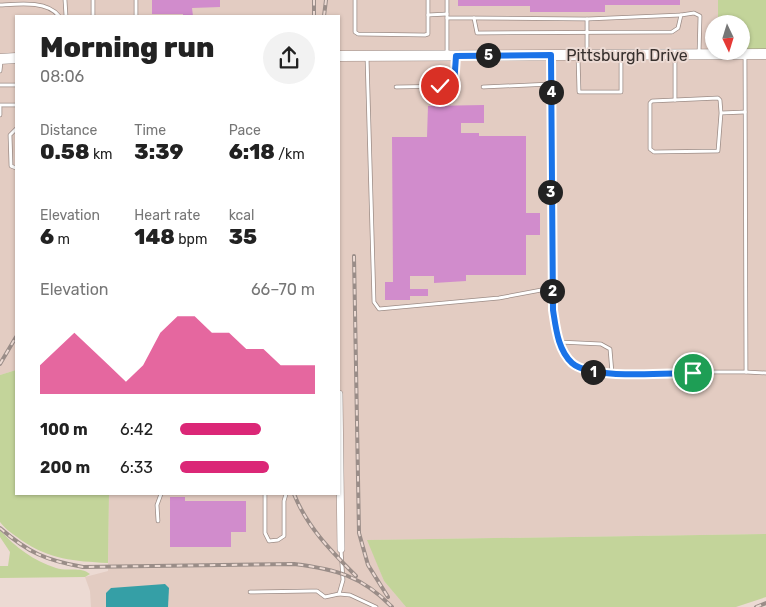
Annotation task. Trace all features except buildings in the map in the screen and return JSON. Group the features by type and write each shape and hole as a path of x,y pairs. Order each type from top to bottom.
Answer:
{"street":[{"name":"Pittsburgh Drive","path":"340,56 705,54"},
{"name":"Pittsburgh Drive","path":"750,54 766,54"},
{"path":"0,58 15,58"},
{"path":"339,495 341,549"}],"lane":[{"path":"65,0 66,15"},
{"path":"93,0 93,15"},
{"path":"136,0 136,15"},
{"path":"355,0 355,32 358,34 425,35 428,34 428,0"},
{"path":"396,87 454,86 447,0"},
{"path":"0,5 27,4 46,7 58,15"},
{"path":"428,16 587,19 694,13 700,16 699,54"},
{"path":"474,18 477,33 672,32 678,28 681,15"},
{"path":"587,19 587,33 582,55 579,92 621,92 620,55"},
{"path":"675,54 675,100"},
{"path":"551,55 553,310 559,342 573,364 589,372 766,373"},
{"path":"367,56 374,302 379,309 499,298 552,288"},
{"path":"0,58 0,71"},
{"path":"745,60 746,372"},
{"path":"483,87 551,84"},
{"path":"0,85 15,85"},
{"path":"718,98 720,100 720,113 718,151 654,152 650,149 650,103 652,101 718,98"},
{"path":"0,115 0,106 15,105"},
{"path":"720,113 745,112"},
{"path":"15,130 10,135 9,159 11,166 15,168"},
{"path":"559,342 601,344 610,349 612,373"},
{"path":"158,520 157,505 161,495"},
{"path":"265,495 265,533 269,540 278,540 284,536 286,495"},
{"path":"340,594 343,580 341,549"},
{"path":"250,592 317,591 325,597 340,594 350,596 376,607"}],"shaded area":[{"path":"0,0 718,0 718,15 705,15 705,60 750,60 750,56 766,58 766,534 368,540 384,581 406,607 91,607 90,591 85,577 108,571 109,495 340,495 340,15 15,15 15,370 0,375"}],"green space":[{"path":"718,0 766,0 766,50 750,50 750,15 718,15"},
{"path":"15,370 15,495 109,495 108,563 52,556 21,540 7,530 0,522 0,375"},
{"path":"0,530 19,548 40,562 60,569 82,570 90,574 85,577 0,578 0,566 8,566 10,552 0,537"},
{"path":"766,534 766,597 736,607 406,607 384,581 367,540"}],"water":[{"path":"165,584 169,588 168,607 106,607 106,593 111,588"}],"railway":[{"path":"314,0 314,15"},
{"path":"324,15 326,0"},
{"path":"354,256 359,533 368,565 388,597"},
{"path":"0,364 15,339"},
{"path":"294,495 313,528 356,576"},
{"path":"0,528 20,544 38,554 83,567 294,564 322,568 359,581 381,596 392,607"},
{"path":"756,607 766,603"}],"route":[{"path":"440,86 454,86 456,56 551,55 550,211 553,310 557,337 564,354 573,364 589,372 693,373"}]}
